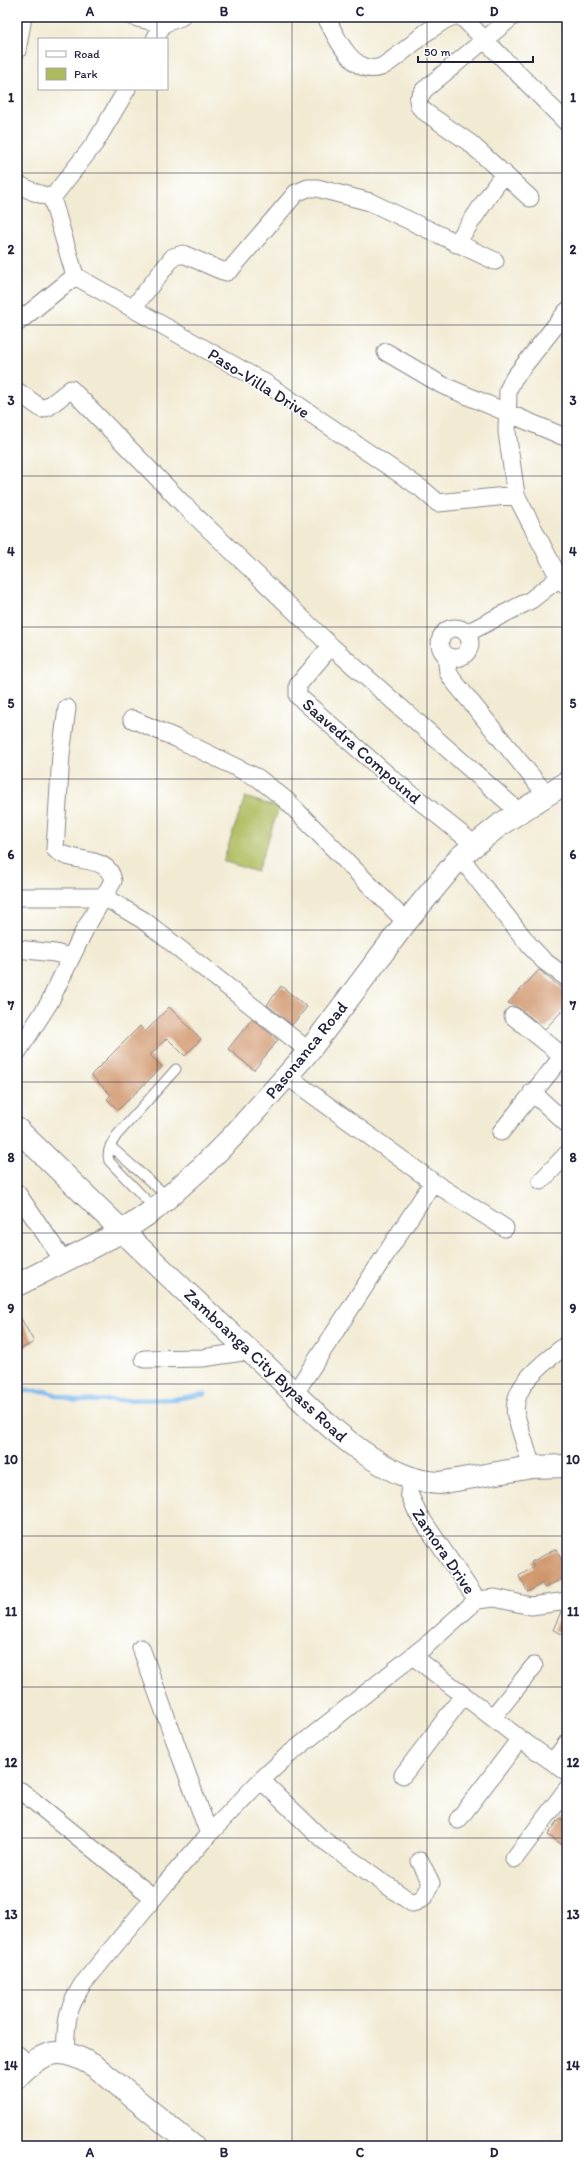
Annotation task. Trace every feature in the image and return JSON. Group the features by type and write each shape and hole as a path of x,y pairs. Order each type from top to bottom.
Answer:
{"street":[{"path":"17,51 23,17"},
{"path":"133,17 163,24 181,17"},
{"path":"326,17 341,47 355,61 368,68 381,67 438,24 452,17"},
{"path":"462,17 567,123"},
{"path":"512,17 424,90 418,100 419,106 425,112 470,143 504,172 530,198"},
{"path":"156,38 163,24"},
{"path":"52,198 95,143 126,90"},
{"path":"456,244 504,172"},
{"path":"17,184 52,198"},
{"path":"133,308 173,257 178,254 183,254 227,272 296,192 308,188 345,194 370,202 456,244 495,261"},
{"path":"17,323 75,276 52,198"},
{"name":"Paso-Villa Drive","path":"75,276 267,384 422,489 438,503 516,495"},
{"path":"546,794 452,679 448,672 446,656 459,659 465,656 471,645 467,633 563,582 516,495 507,432 507,411 508,390 514,378 564,320"},
{"path":"386,352 442,385 507,411 567,438"},
{"path":"17,391 42,409 48,407 71,389 184,504 330,646 519,812"},
{"name":"Saavedra Compound","path":"330,646 298,685 298,696 390,777 468,851 530,946 544,961 567,978"},
{"path":"17,1053 49,1003 70,958 113,880 112,873 106,867 66,856 55,850 61,755 67,708"},
{"path":"132,719 178,739 258,778 286,800 406,922"},
{"name":"Pasonanca Road","path":"17,1285 123,1230 162,1203 232,1137 309,1051 406,922 468,851 519,812 567,782"},
{"path":"17,897 104,897 143,920 309,1051"},
{"path":"17,949 56,953 70,958"},
{"path":"501,1132 532,1092 565,1055 513,1016"},
{"path":"287,1076 433,1182 505,1228"},
{"path":"532,1092 567,1124"},
{"name":"Zamboanga City Bypass Road","path":"17,1129 249,1351 342,1436 369,1456 411,1479 439,1483 532,1467 567,1466"},
{"path":"541,1181 567,1154"},
{"path":"295,1393 433,1182"},
{"path":"17,1193 63,1260"},
{"path":"532,1467 514,1408 516,1400 532,1374 567,1344"},
{"path":"144,1359 189,1359 249,1351"},
{"name":"Zamora Drive","path":"411,1479 409,1493 417,1512 477,1600"},
{"path":"65,2052 67,2014 71,2003 82,1985 209,1834 261,1780 292,1752 413,1656 477,1600 495,1598 531,1606 567,1602"},
{"path":"141,1648 209,1834"},
{"path":"413,1656 463,1696 494,1717 520,1739 567,1772"},
{"path":"494,1717 534,1666"},
{"path":"403,1775 463,1696"},
{"path":"458,1820 520,1739"},
{"path":"553,1762 567,1743"},
{"path":"261,1780 322,1839 412,1902 420,1901 427,1895 431,1883 420,1861"},
{"path":"514,1859 567,1789"},
{"path":"21,1791 154,1898"},
{"path":"21,2065 51,2053 65,2052 81,2058 96,2067 193,2146"}],"lane":[{"path":"162,1203 109,1161 107,1156 110,1146 117,1135 176,1069"},
{"path":"110,1146 162,1203"}],"green space":[{"path":"245,797 279,808 257,872 223,861"}],"building":[{"path":"539,970 567,993 567,1006 545,1029 519,1008 508,1003"},
{"path":"281,986 307,1007 292,1025 267,1005"},
{"path":"169,1007 201,1039 185,1056 167,1038 150,1055 162,1067 118,1110 107,1099 111,1095 91,1075 140,1026 145,1032"},
{"path":"252,1019 278,1040 254,1070 228,1049"},
{"path":"17,1311 34,1342 17,1351"},
{"path":"556,1549 567,1571 567,1576 544,1588 542,1583 528,1592 519,1576 534,1567 531,1562"},
{"path":"567,1611 567,1636 553,1630 561,1612"},
{"path":"560,1818 567,1823 567,1848 548,1835"}],"waterway":[{"path":"17,1391 44,1391 76,1401 174,1399 205,1394"}]}
